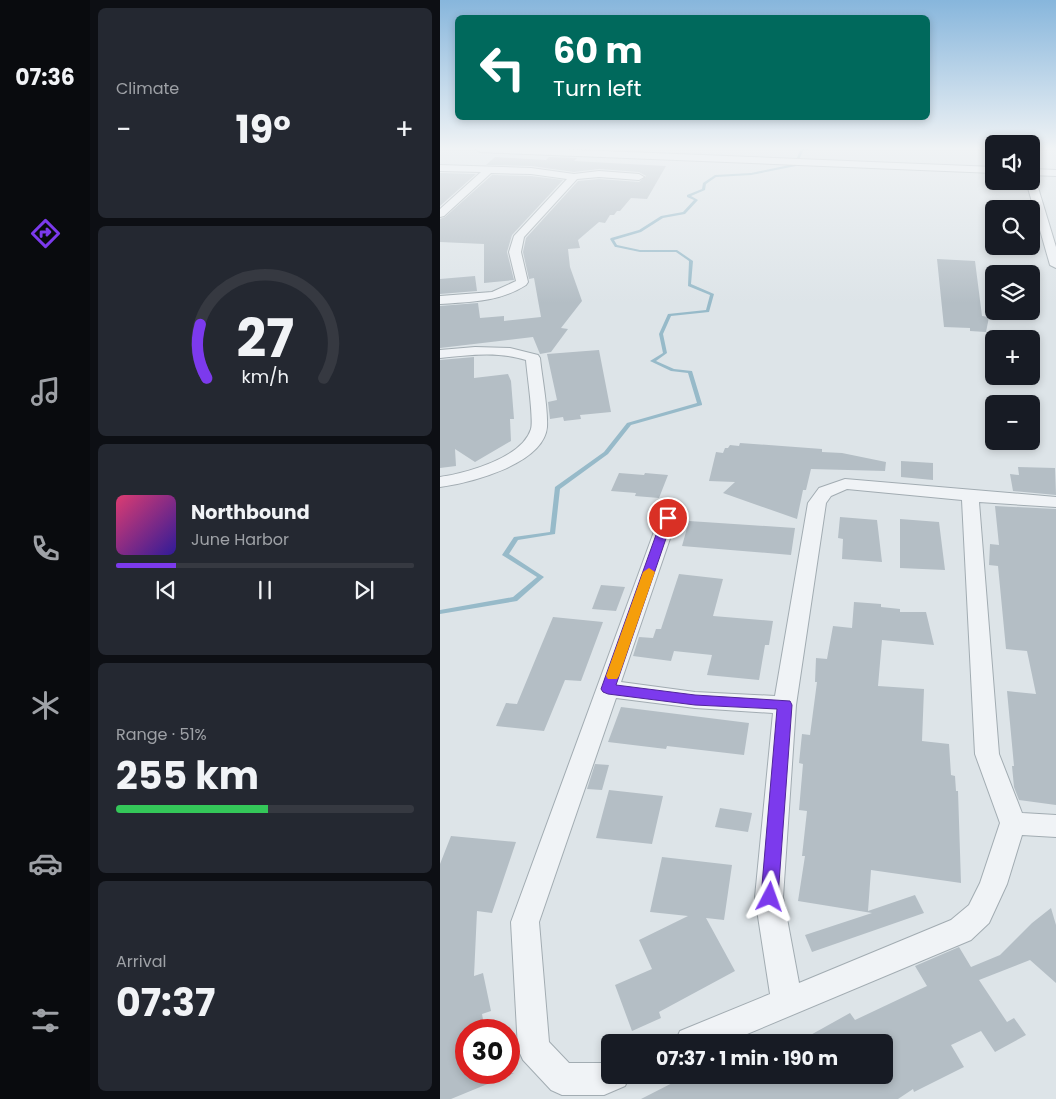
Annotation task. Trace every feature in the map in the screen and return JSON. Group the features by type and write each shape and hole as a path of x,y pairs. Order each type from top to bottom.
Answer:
{"street":[{"path":"440,214 455,200"},
{"path":"440,300 483,297 512,291 522,282 515,252 519,236 552,200"},
{"path":"1039,200 1051,232 1056,265"},
{"path":"440,354 491,349 517,352 533,358 539,428 530,448 504,463 462,479 440,482"},
{"path":"787,1003 770,897 785,705 817,503 825,492 845,484 1056,502"},
{"path":"711,1034 961,930 979,914 993,884 1013,822 987,754 970,496"},
{"path":"601,1079 562,1079 534,1049 525,922 668,518"},
{"path":"608,689 695,700 785,705"},
{"path":"1013,822 1056,826"}],"building":[{"path":"440,200 446,200 440,206"},
{"path":"464,200 544,200 512,235 507,252 514,280 484,283 484,244 440,242 440,219 445,217"},
{"path":"560,200 629,200 620,211 610,215 605,223 599,222 578,240 580,248 568,249 570,267 582,301 561,328 568,329 551,352 540,354 533,337 440,348 440,306 478,303 480,318 504,316 504,321 541,317 534,278 529,279 523,252 526,238"},
{"path":"937,259 975,261 982,316 985,316 985,320 988,320 986,330 985,332 970,331 970,328 944,327"},
{"path":"475,276 477,291 440,294 440,279"},
{"path":"599,350 611,412 580,415 581,419 564,421 563,417 550,419 548,402 557,400 547,354"},
{"path":"474,357 474,378 508,374 511,381 514,419 510,419 511,441 475,462 455,449 456,466 440,468 440,360"},
{"path":"740,443 822,449 822,452 842,453 886,462 885,471 811,469 806,490 803,490 797,519 723,493 735,482 709,481 716,452 723,453 725,448 728,448 730,445 739,446"},
{"path":"901,461 933,463 933,480 901,477"},
{"path":"1018,467 1055,468 1056,495 1013,491 1010,474 1019,475"},
{"path":"619,473 668,475 659,498 635,496 636,493 611,491"},
{"path":"995,506 1056,509 1056,805 1019,800 1014,787 1012,766 1014,766 1007,691 1036,694 1027,651 1006,649 998,566 989,565 990,544 999,545"},
{"path":"840,517 877,520 882,562 842,559 843,539 838,538"},
{"path":"900,519 939,522 945,570 900,568"},
{"path":"689,521 795,528 791,555 682,546"},
{"path":"679,574 723,579 713,616 773,621 769,645 765,645 759,680 707,675 712,655 674,651 671,661 633,656 639,637 653,638 656,629 661,629"},
{"path":"601,585 625,587 616,611 592,609"},
{"path":"854,602 881,604 881,607 900,609 900,612 926,612 934,645 882,640 878,686 924,689 922,741 949,744 951,775 955,776 956,791 958,791 961,883 871,870 868,911 915,895 924,913 812,952 805,935 872,913 798,901 805,856 802,856 807,811 799,810 803,764 799,763 802,734 810,735 817,682 815,682 816,658 827,659 833,626 852,628"},
{"path":"553,617 603,622 581,681 565,680 544,731 496,726 506,703 517,704"},
{"path":"621,707 749,723 744,755 667,746 666,749 608,742"},
{"path":"595,764 609,765 602,790 587,789"},
{"path":"609,790 663,796 652,844 596,838"},
{"path":"720,808 752,813 748,832 715,827"},
{"path":"451,836 516,842 492,913 477,911 474,976 483,973 491,1011 482,1014 483,1019 455,1019 455,1084 487,1084 451,1099 440,1099 440,864"},
{"path":"662,857 732,865 724,920 706,918 735,971 659,1012 661,1018 632,1031 615,985 652,969 639,940 688,916 650,912"},
{"path":"1051,908 1056,925 1056,983 1030,960 979,980 1007,1022 1014,1018 1026,1035 995,1052 981,1031 951,1045 964,1067 914,1092 913,1089 898,1099 641,1099 670,1084 893,1084 893,1034 812,1034 850,1013 855,1020 927,986 915,966 959,947 971,967 1000,955 1032,923"}],"waterway":[{"path":"440,612 515,599 541,577 505,555 516,538 553,533 557,488 606,453 629,424 700,404 690,372 673,370 652,361 665,353 661,334 669,315 708,311 712,294 689,285 691,261 677,251 640,251 616,246 612,239 640,231 662,217 684,213 696,200"}],"slow traffic":[{"path":"612,676 649,572"}],"route":[{"path":"668,518 608,689 695,700 785,705 770,897"}]}
